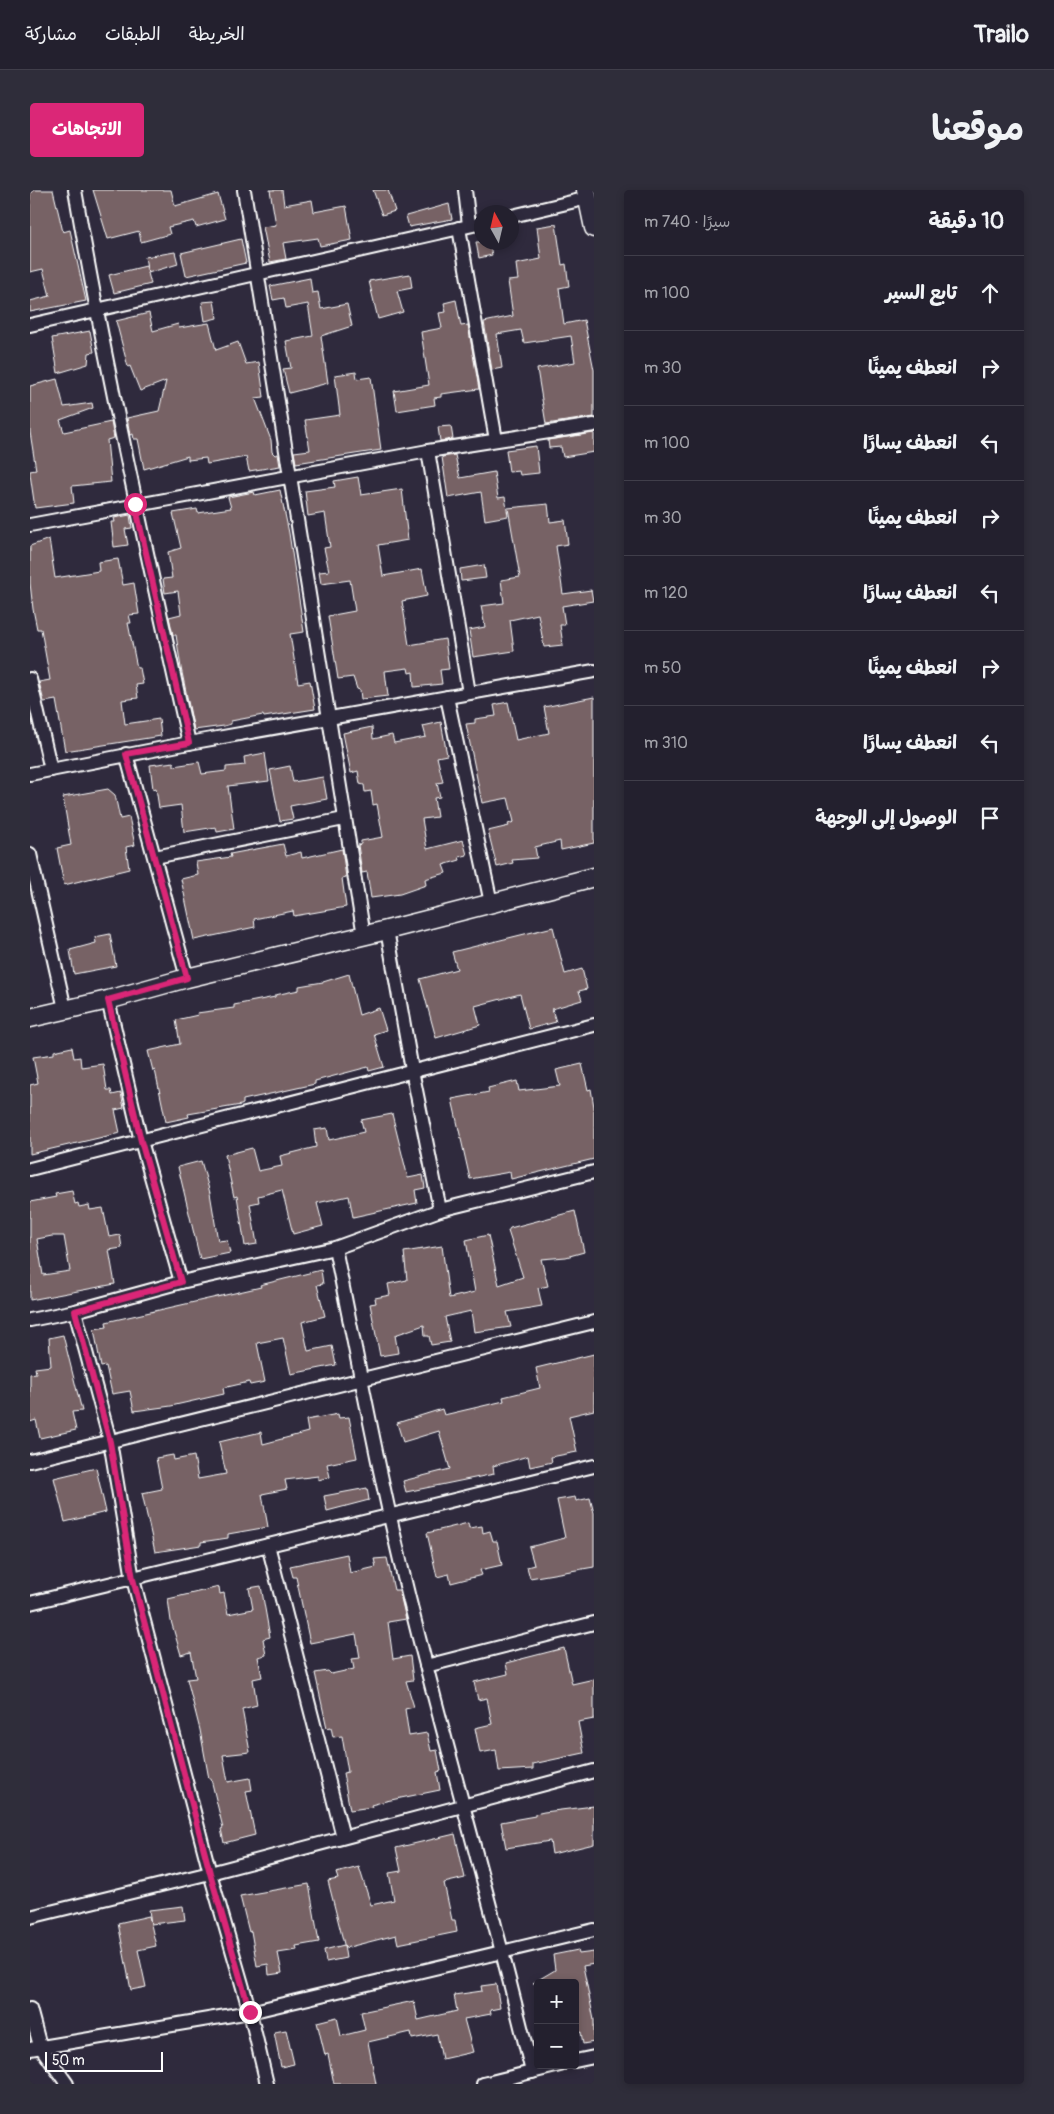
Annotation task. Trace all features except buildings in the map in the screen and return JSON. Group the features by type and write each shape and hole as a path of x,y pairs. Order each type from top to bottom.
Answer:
{"street":[{"path":"75,190 96,311 135,504 189,743"},
{"path":"244,190 364,936"},
{"path":"465,190 464,226 496,440"},
{"path":"519,214 587,194 594,228"},
{"path":"30,325 474,224"},
{"path":"30,526 135,504 428,451 594,425"},
{"path":"428,451 469,693"},
{"path":"30,774 126,754 594,671"},
{"path":"30,679 51,770"},
{"path":"447,698 491,903"},
{"path":"126,754 187,978"},
{"path":"155,857 344,819"},
{"path":"30,854 33,881 64,1009"},
{"path":"30,1018 364,936 594,876"},
{"path":"387,930 440,1210"},
{"path":"108,1000 141,1141 181,1282"},
{"path":"30,1169 594,1025"},
{"path":"30,1320 75,1311 181,1282 335,1248 440,1210 594,1172"},
{"path":"335,1248 390,1517 426,1666 504,1951 532,2072"},
{"path":"75,1311 110,1442 133,1579 210,1873 250,2012 267,2084"},
{"path":"30,1461 594,1322"},
{"path":"30,1603 594,1466"},
{"path":"268,1545 343,1837"},
{"path":"426,1666 594,1623"},
{"path":"30,1917 210,1873 594,1771"},
{"path":"35,2048 250,2012 594,1930"},
{"path":"30,2009 35,2048 67,2084"},
{"path":"579,2060 594,2057"},
{"path":"483,2084 544,2069"}],"route":[{"path":"135,504 189,743 126,754 187,978 108,1000 141,1141 181,1282 75,1311 110,1442 133,1579 210,1873 250,2012"}]}
